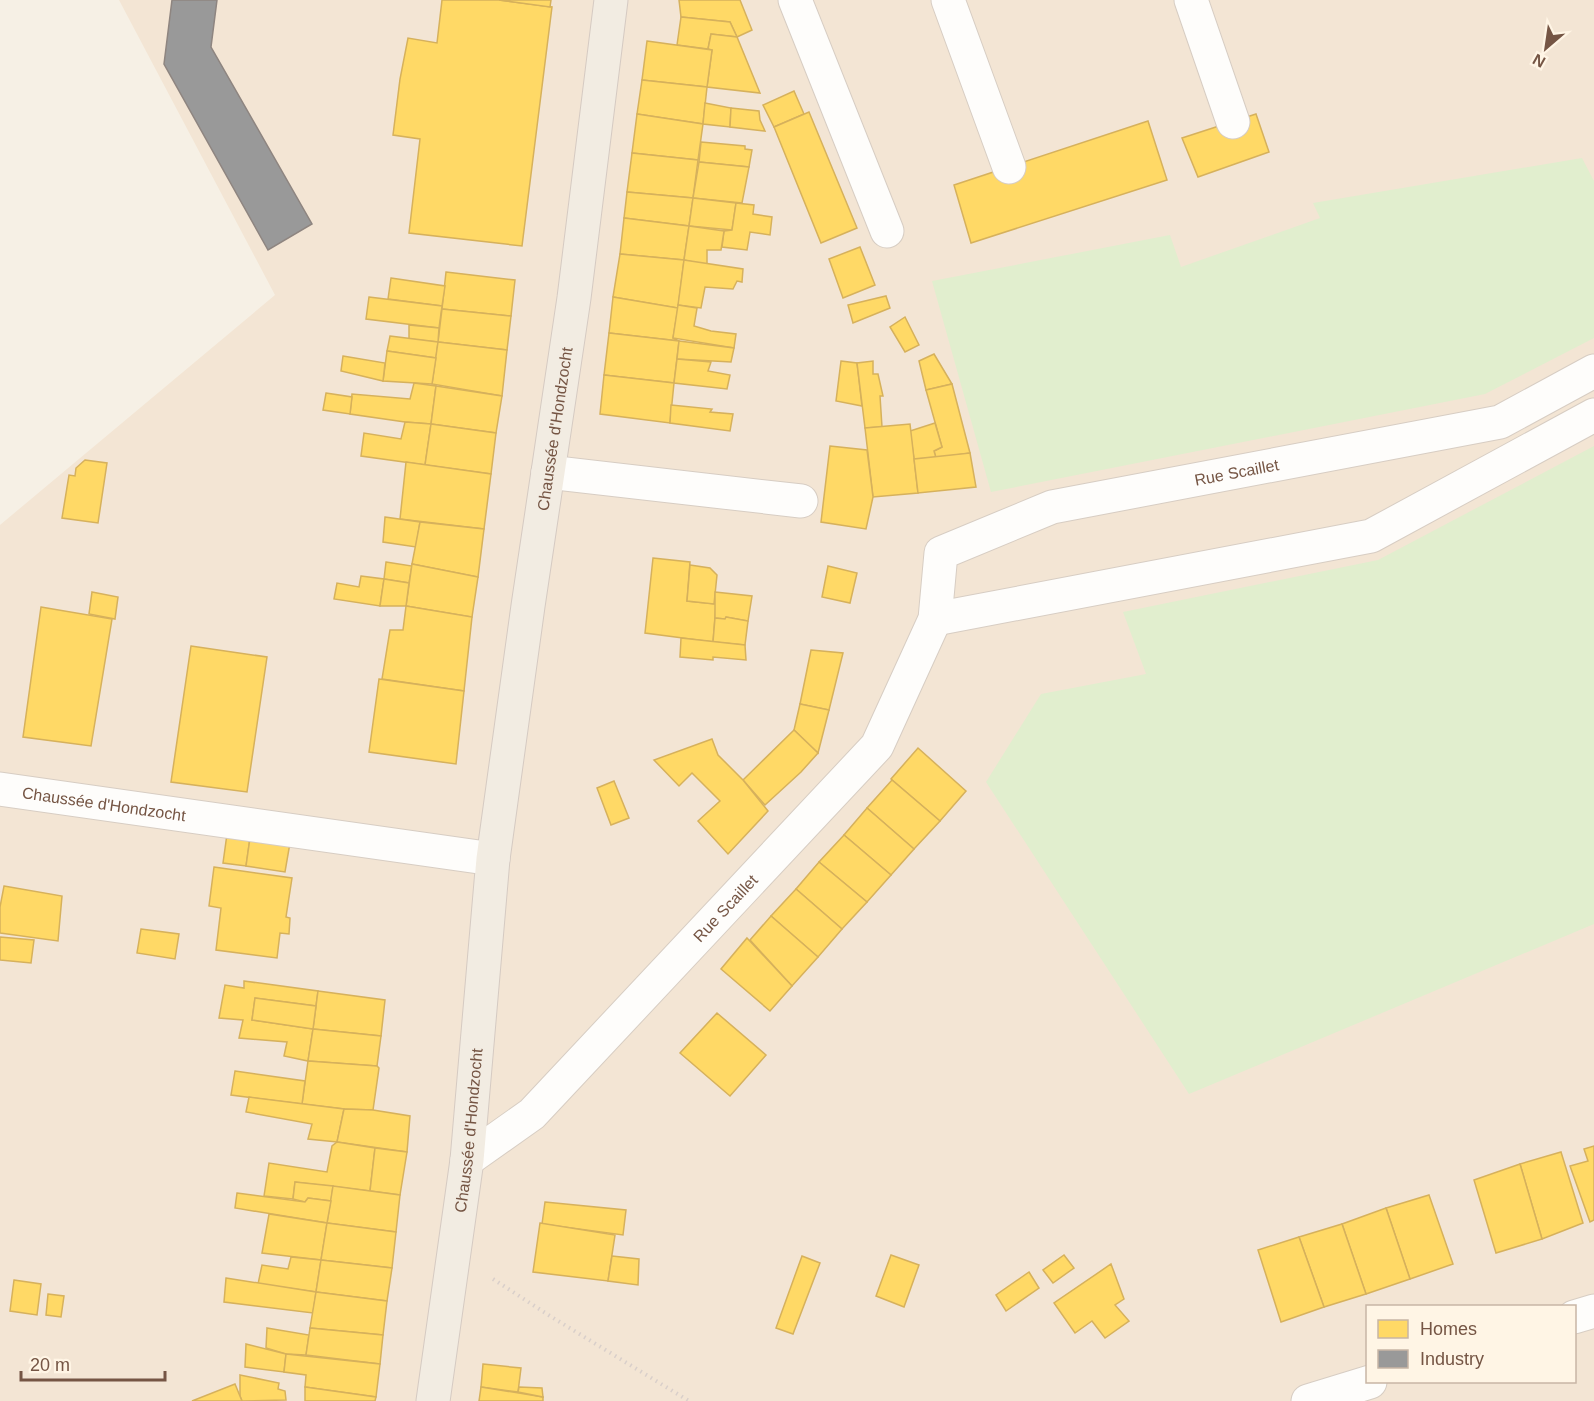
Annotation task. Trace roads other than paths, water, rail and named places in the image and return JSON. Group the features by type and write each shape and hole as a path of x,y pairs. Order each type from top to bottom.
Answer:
{"main road":[{"name":"Chaussée d'Hondzocht","path":"433,1401 452,1252 467,1160 493,859 574,298 611,0"}],"street":[{"path":"795,0 887,231"},
{"path":"948,0 1009,166"},
{"path":"1191,0 1233,122"},
{"name":"Rue Scaillet","path":"467,1160 532,1114 877,746 935,619 941,553 1052,507 1500,422 1594,371"},
{"path":"935,619 1371,536 1594,415"},
{"path":"548,472 801,501"},
{"name":"Chaussée d'Hondzocht","path":"0,789 493,859"},
{"path":"1576,1317 1594,1311"},
{"path":"1308,1401 1367,1383"}]}
